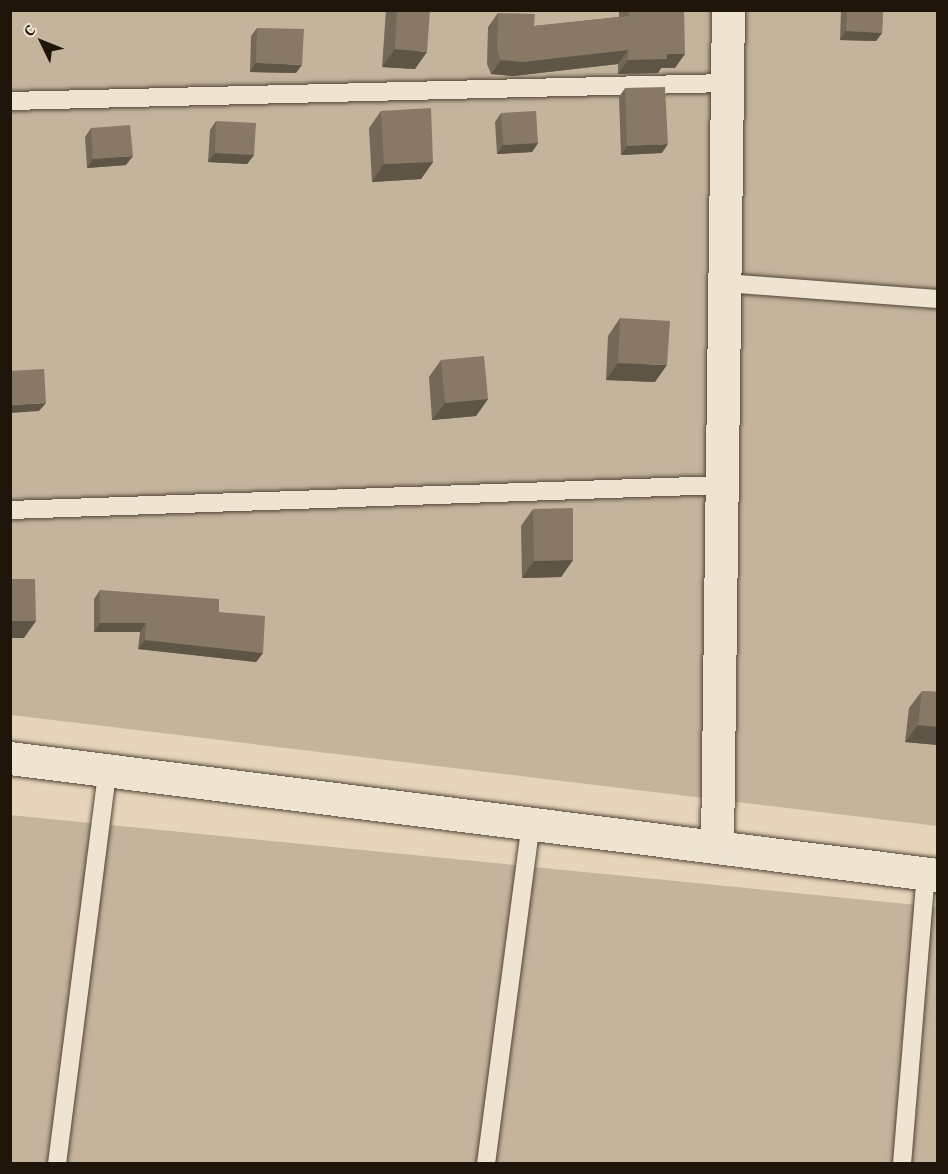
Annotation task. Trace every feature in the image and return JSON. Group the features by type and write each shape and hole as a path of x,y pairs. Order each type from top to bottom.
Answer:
{"street":[{"path":"717,846 728,10"},
{"path":"10,758 932,874"}],"lane":[{"path":"10,101 727,83"},
{"path":"724,283 938,299"},
{"path":"10,510 722,485"},
{"path":"57,1164 107,771"},
{"path":"486,1164 531,824"},
{"path":"902,1164 932,874"}],"shaded area":[{"path":"11,11 937,11 937,826 11,715"},
{"path":"10,815 937,907 937,1163 11,1163"}],"building":[{"path":"397,10 430,10 427,52 395,49"},
{"path":"629,10 684,10 685,54 667,54 667,59 628,60 628,50 523,62 501,60 497,50 498,13 535,14 534,26 629,16"},
{"path":"847,10 883,10 882,33 846,31"},
{"path":"257,28 304,29 302,65 256,63"},
{"path":"665,87 668,144 627,146 625,88"},
{"path":"431,108 433,162 384,164 381,111"},
{"path":"536,111 538,143 503,145 501,113"},
{"path":"216,121 256,123 254,155 215,153"},
{"path":"130,125 133,156 93,159 91,128"},
{"path":"620,318 670,321 667,365 618,363"},
{"path":"484,356 488,399 445,403 441,360"},
{"path":"44,369 46,403 10,405 10,371"},
{"path":"573,508 573,560 534,561 533,509"},
{"path":"10,579 35,579 36,621 10,621"},
{"path":"100,590 219,599 219,612 265,616 263,653 145,640 146,623 100,623"},
{"path":"922,691 938,692 938,727 918,725"}]}
